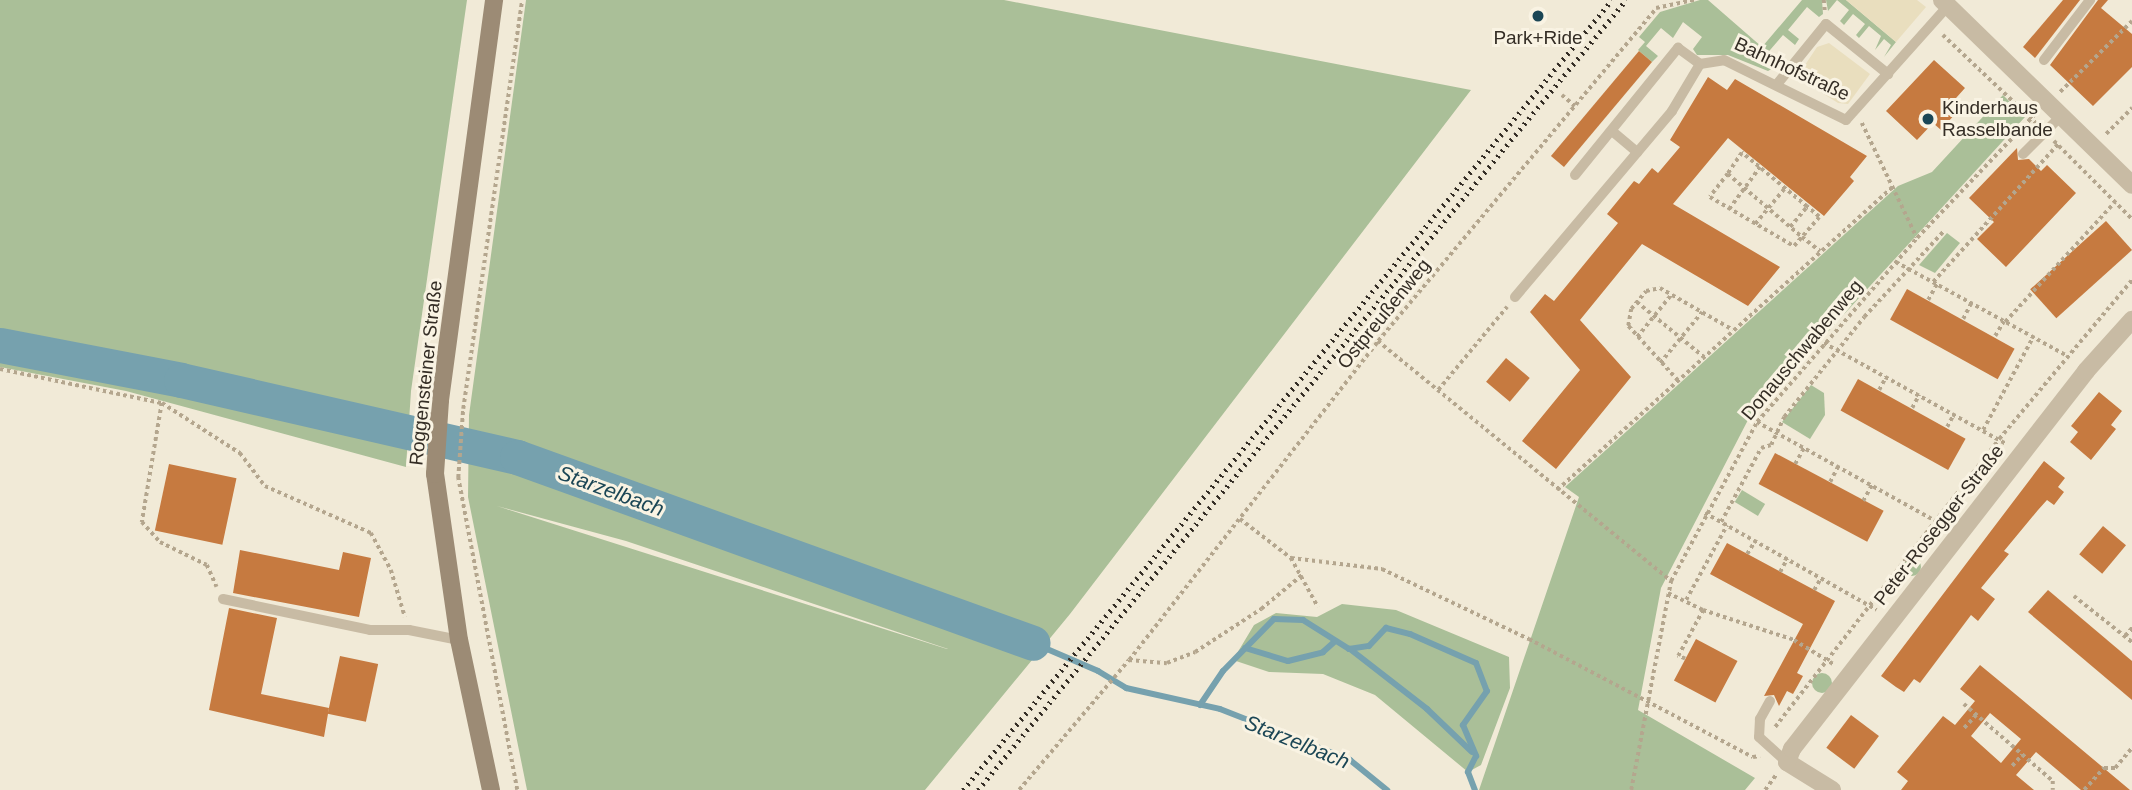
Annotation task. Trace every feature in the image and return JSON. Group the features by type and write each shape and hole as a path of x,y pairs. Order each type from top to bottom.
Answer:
{"street":[{"name":"Roggensteiner Straße","path":"491,790 459,640 435,474 440,400 494,0"},
{"name":"Bahnhofstraße","path":"1951,4 2132,185"},
{"name":"Peter-Rosegger-Straße","path":"1781,757 1849,675 2086,371 2132,320"},
{"path":"1781,757 1832,790"}],"lane":[{"path":"2044,60 2090,0"},
{"name":"Bahnhofstraße","path":"1612,131 1678,48 1700,64 1718,59 1778,83 1846,120 1951,4"},
{"path":"1778,83 1826,24 1888,74"},
{"path":"1514,297 1672,111 1700,64"},
{"path":"2023,154 2057,108"},
{"path":"1575,175 1612,131 1636,152"},
{"path":"223,599 370,630 409,630 459,640"},
{"path":"1770,701 1758,729 1763,743 1781,757"}],"path":[{"path":"517,790 458,478 463,409 522,0"},
{"path":"1677,7 1682,0"},
{"name":"Ostpreußenweg","path":"1019,790 1118,674 1378,341 1656,8 1677,7 1693,0"},
{"name":"Donauschwabenweg","path":"1631,790 1645,700 1671,581 1705,513 1757,422 1917,238 2057,108 2132,21"},
{"path":"1562,95 1575,106"},
{"path":"2094,146 2132,108"},
{"path":"1855,110 1917,238"},
{"path":"1928,300 1935,283 1991,216 2058,144"},
{"path":"1742,153 1819,216 1794,246 1710,197 1728,174 1742,153"},
{"path":"1729,209 1760,167"},
{"path":"1728,174 1820,251"},
{"path":"2023,182 2028,186"},
{"path":"1557,491 1892,187"},
{"path":"1755,223 1785,188"},
{"path":"1995,336 2004,321 2115,202"},
{"path":"1790,227 1807,207"},
{"path":"1991,216 1995,220"},
{"path":"1721,522 1760,448 1771,445 1784,417 1944,231"},
{"path":"2083,237 2088,241"},
{"path":"1896,262 2066,355 2086,371"},
{"path":"2050,273 2054,277"},
{"path":"1753,757 1999,439 2066,355 2132,280"},
{"path":"1678,381 1637,337 1627,318 1637,302 1654,287 1672,294 1733,330"},
{"path":"1637,337 1672,294"},
{"path":"1438,390 1514,297"},
{"path":"1637,302 1704,357"},
{"path":"1963,319 1971,303"},
{"path":"1660,363 1702,312"},
{"path":"1983,430 2033,337"},
{"path":"1378,341 1557,491 1671,581"},
{"path":"1824,343 1999,439 2020,455"},
{"path":"0,369 162,402 240,453 265,485 371,533 391,570 409,630"},
{"path":"1879,390 1886,377"},
{"path":"1912,408 1919,395"},
{"path":"162,402 142,522 160,542 206,565 223,599"},
{"path":"1947,427 1954,414"},
{"path":"1757,422 1937,519 1958,536"},
{"path":"1795,464 1804,448"},
{"path":"1830,482 1838,466"},
{"path":"1863,500 1872,485"},
{"path":"1705,513 1870,605 1891,620"},
{"path":"1240,519 1291,558 1318,607"},
{"path":"1686,600 1727,525"},
{"path":"1747,554 1755,541"},
{"path":"1291,558 1382,569 1753,757 1781,757"},
{"path":"1780,572 1787,559"},
{"path":"1129,660 1167,663 1195,652 1261,609 1302,575"},
{"path":"1814,590 1821,578"},
{"path":"1668,593 1703,610 1794,640 1849,675"},
{"path":"2074,596 2132,642"},
{"path":"1685,659 1678,656 1703,610"},
{"path":"2125,636 2132,628"},
{"path":"1964,704 2053,781 2053,790"},
{"path":"1964,728 1976,715"},
{"path":"2084,790 2104,768 2115,768 2132,748"},
{"path":"2012,766 2022,755"}],"green space":[{"path":"0,0 467,0 411,391 406,467 126,391 0,367"},
{"path":"526,0 1004,0 1471,90 1070,614 925,790 527,790 468,497 469,415","holes":["497,506 626,541 948,649"]},
{"path":"1708,0 1762,47 1802,0 1822,0 1823,14 1819,17 1807,7 1788,30 1799,39 1795,45 1783,35 1764,57 1775,67 1768,71 1728,55 1697,55 1693,49 1702,37 1683,22 1673,38 1661,28 1646,46 1658,56 1652,62 1638,50 1645,42 1639,37 1660,12"},
{"path":"1826,0 1837,0 1828,11"},
{"path":"1837,0 1846,0 1896,42 1884,57 1891,45 1884,39 1875,50 1881,36 1869,26 1859,38 1856,35 1865,24 1853,14 1844,25 1840,21 1849,10"},
{"path":"2003,95 2025,117 1749,418 1661,588 1638,710 1755,778 1745,790 1479,790 1579,497 1565,487 1898,186 1932,172"},
{"path":"1947,233 1960,243 1935,273 1919,265"},
{"path":"1811,385 1824,393 1825,415 1810,439 1782,422"},
{"path":"1742,490 1765,504 1758,516 1735,502"},
{"path":"1908,558 1916,558 1921,567 1919,574 1908,576 1903,571 1903,563"},
{"path":"1342,604 1396,610 1509,657 1510,688 1481,765 1468,772 1375,695 1323,674 1269,672 1233,660 1254,625 1276,613 1317,617"},
{"path":"1822,673 1829,676 1832,683 1829,690 1822,693 1815,690 1812,683 1815,676"}],"shaded area":[{"path":"1846,0 1917,0 1926,7 1896,42"},
{"path":"1829,43 1870,74 1848,104 1838,103 1797,77 1817,47"}],"building":[{"path":"2063,0 2080,0 2035,58 2023,47"},
{"path":"2098,0 2108,0 2101,8 2132,34 2132,67 2093,106 2050,65"},
{"path":"1639,51 1652,62 1564,167 1551,156"},
{"path":"1934,60 1965,88 1948,107 1955,114 1941,130 1933,123 1917,140 1886,111"},
{"path":"1708,77 1727,90 1735,79 1867,156 1850,177 1854,181 1824,216 1728,138 1673,204 1780,267 1748,306 1642,244 1580,320 1631,377 1556,469 1522,441 1580,370 1530,312 1545,294 1554,301 1618,223 1607,214 1634,181 1639,184 1652,168 1658,173 1680,147 1670,140"},
{"path":"2017,148 2018,160 2029,159 2041,171 2047,165 2076,193 2006,267 1977,239 1994,222 1969,198"},
{"path":"2106,221 2132,250 2056,318 2030,289"},
{"path":"1907,289 2015,349 1998,379 1890,320"},
{"path":"1506,358 1530,378 1510,402 1486,382"},
{"path":"1858,379 1966,439 1948,470 1841,410"},
{"path":"2099,392 2122,411 2111,425 2116,429 2091,460 2070,442 2078,432 2071,426"},
{"path":"1775,453 1884,511 1867,542 1759,484"},
{"path":"2044,461 2065,478 2058,487 2064,492 2054,505 2047,500 2004,551 2009,554 1981,588 1995,599 1978,621 1971,615 1920,683 1914,679 1904,692 1896,687 1881,676"},
{"path":"169,464 236,478 222,545 155,531"},
{"path":"2103,526 2126,545 2102,574 2079,554"},
{"path":"1727,543 1835,601 1797,673 1803,676 1793,694 1787,691 1779,706 1774,695 1764,696 1803,624 1710,574"},
{"path":"240,550 339,570 343,552 371,558 359,617 233,593"},
{"path":"2048,590 2132,661 2132,700 2028,612"},
{"path":"229,608 277,618 261,694 329,708 324,737 209,710"},
{"path":"1696,639 1737,661 1715,703 1674,680"},
{"path":"340,656 378,664 366,722 328,714"},
{"path":"1980,665 2130,790 2081,790 2036,752 2016,775 2034,790 1901,790 1908,781 1897,772 1943,716 1955,725 1975,701 1960,689","holes":["1990,713 2021,739 2001,763 1971,736"]},
{"path":"1851,715 1879,736 1854,769 1826,748"}],"waterway":[{"name":"Starzelbach","path":"0,345 181,380 517,457 1033,643"},
{"name":"Starzelbach","path":"1200,705 1223,671 1274,619 1303,620 1349,649 1369,646 1386,628 1410,634 1476,663 1487,691 1463,725 1476,756 1468,772 1475,790"},
{"name":"Starzelbach","path":"1245,648 1288,661 1323,652 1334,642"},
{"name":"Starzelbach","path":"1033,643 1098,671 1126,688 1220,709 1350,760 1387,790"},
{"name":"Starzelbach","path":"1350,649 1427,709 1472,752"}],"railway":[{"path":"963,790 1612,0"},
{"path":"978,790 1626,0"}],"place":[{"name":"Park+Ride","path":"1538,16"},
{"name":"Kinderhaus Rasselbande","path":"1928,119"}]}
